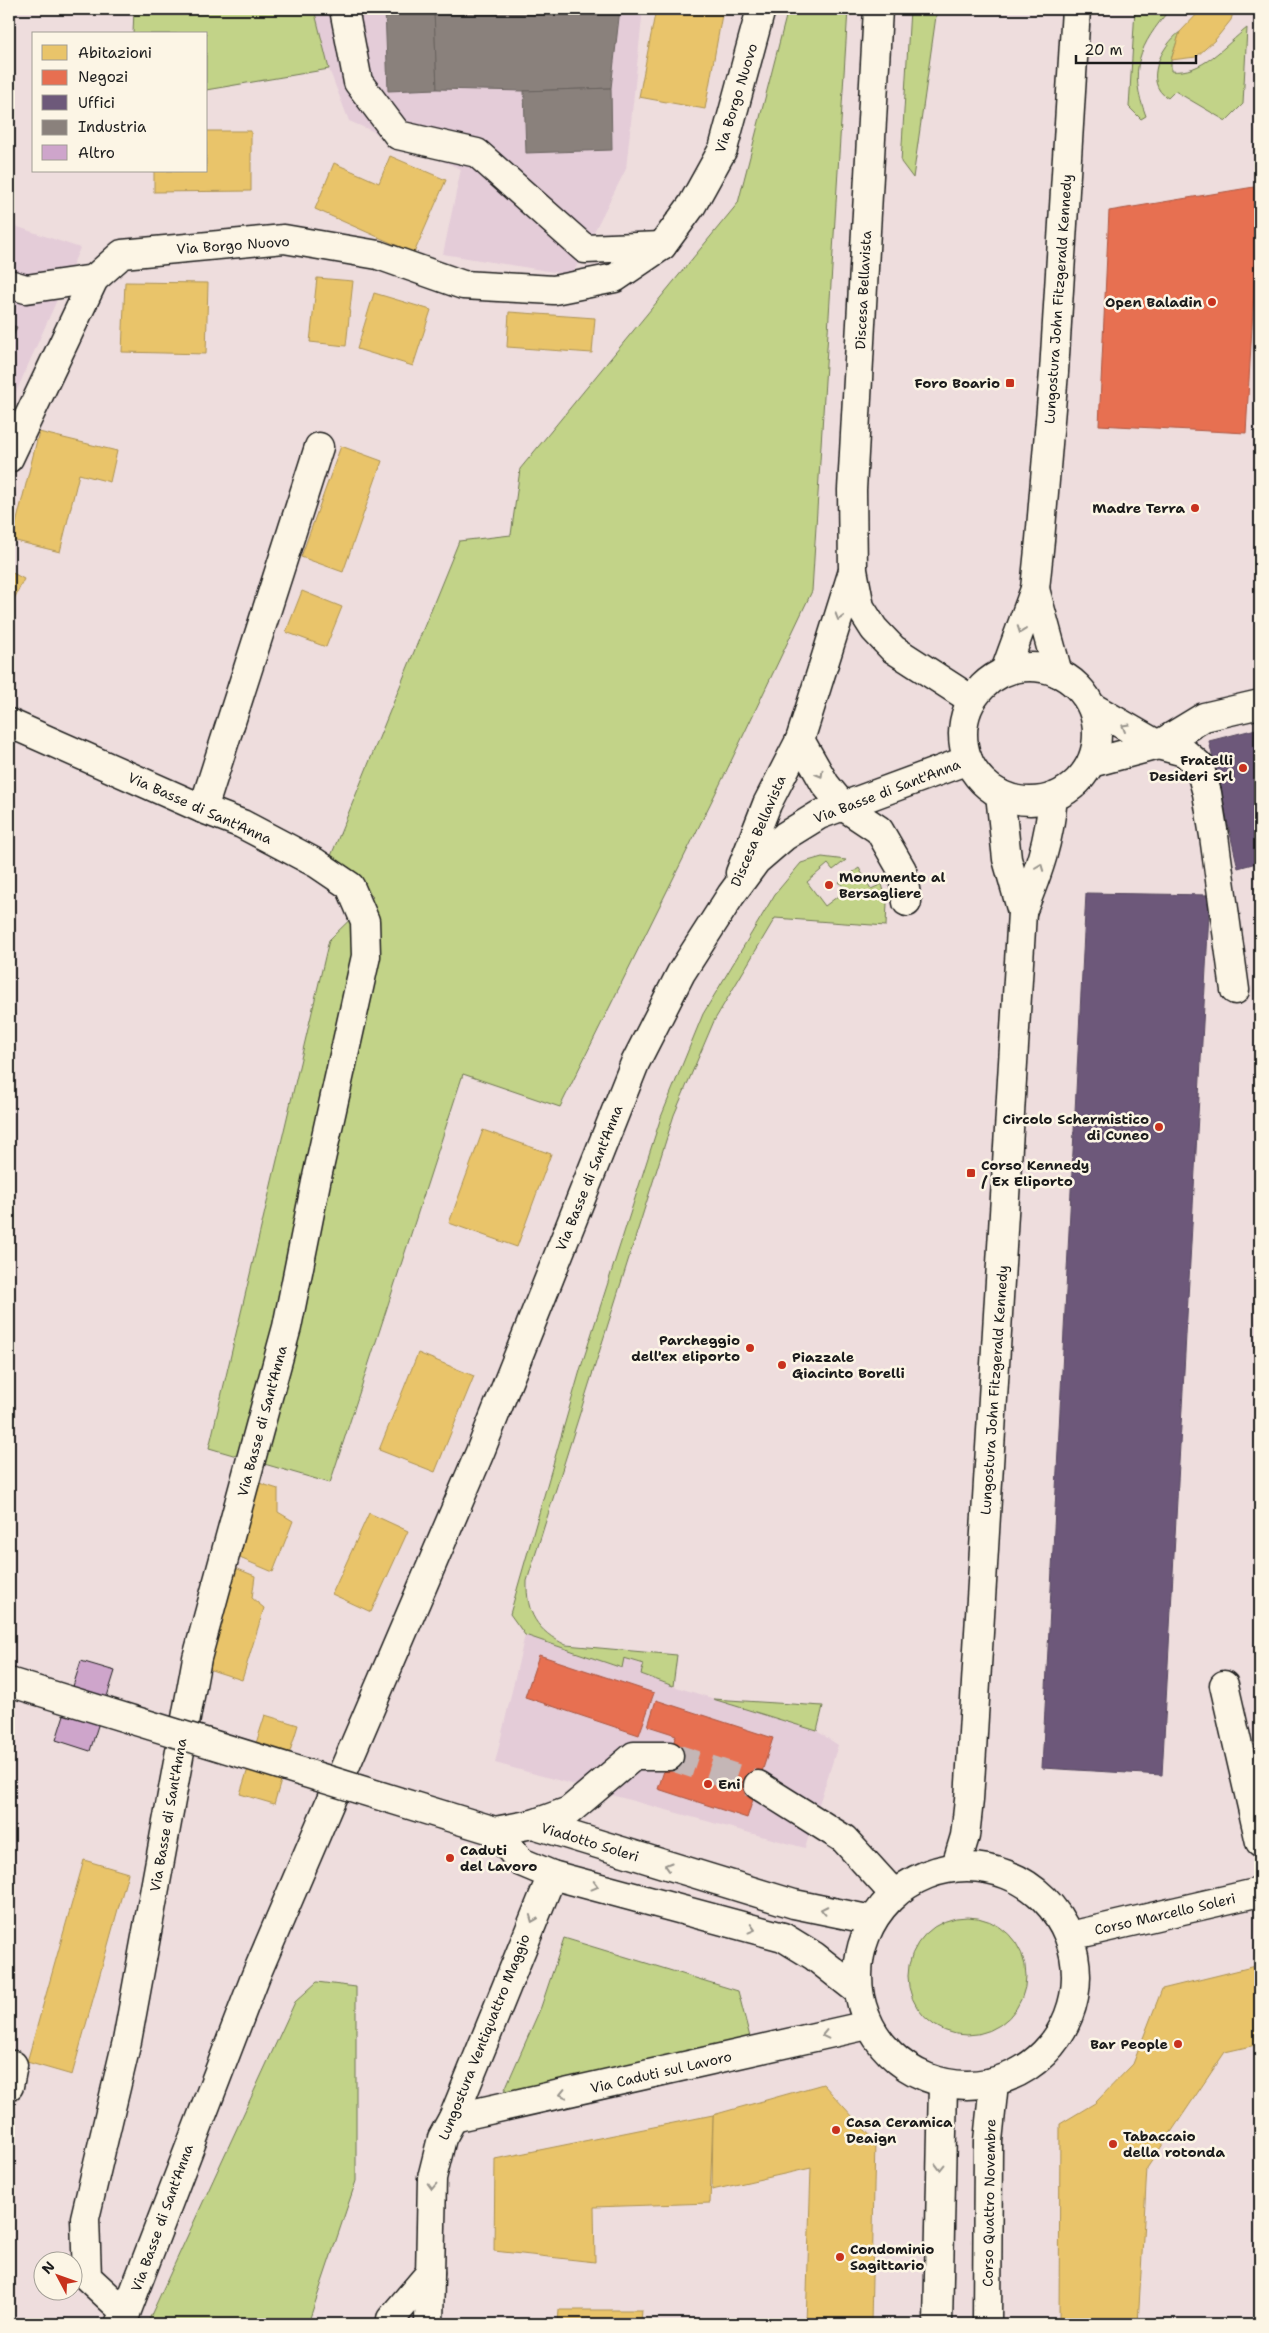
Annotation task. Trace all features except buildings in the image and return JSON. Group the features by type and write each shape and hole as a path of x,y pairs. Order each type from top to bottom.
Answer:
{"street":[{"path":"344,9 358,82 398,135 477,153 585,249 662,246"},
{"name":"Via Borgo Nuovo","path":"9,458 94,279 122,254 284,239 378,255 463,285 554,290 615,278 662,246 692,205 723,149 761,9"},
{"name":"Discesa Bellavista","path":"878,9 852,490 853,570 860,607 874,629 893,649 972,700"},
{"name":"Lungostura John Fitzgerald Kennedy","path":"1005,671 1035,589 1054,372 1076,9"},
{"path":"9,284 26,289 94,279"},
{"path":"203,809 319,447"},
{"name":"Discesa Bellavista","path":"731,895 767,804 800,740 853,570"},
{"name":"Lungostura John Fitzgerald Kennedy","path":"1035,589 1058,673"},
{"path":"1023,667 1041,667 1058,673 1072,681 1084,693 1092,707 1097,735 1090,763 1069,789 1053,797 1027,800 1000,794 987,786 976,774 968,760 963,745 963,729 966,714 972,700 992,678 1005,671 1023,667"},
{"path":"1090,763 1158,745 1204,717 1260,704"},
{"path":"1092,707 1158,745 1184,752 1200,765 1208,793 1235,990"},
{"name":"Via Basse di Sant'Anna","path":"9,723 203,809 242,824 316,863 350,886 365,920 366,956 317,1177 288,1327 197,1658 127,2041 85,2218 87,2277 123,2319 256,1975 480,1452 635,1063 681,973 731,895 756,861 785,836 819,815 968,760"},
{"path":"800,740 825,784 843,806 879,830 902,870 908,902"},
{"name":"Lungostura John Fitzgerald Kennedy","path":"1000,794 1007,859 1022,912"},
{"name":"Lungostura John Fitzgerald Kennedy","path":"956,1866 966,1836 1022,912 1043,860 1051,824 1053,797"},
{"path":"9,1682 496,1830 521,1862 552,1874 783,1937 814,1956 858,1990"},
{"path":"1224,1685 1260,1842"},
{"path":"533,1824 569,1811 634,1756 669,1756"},
{"path":"758,1785 844,1838 894,1894"},
{"name":"Viadotto Soleri","path":"496,1830 533,1824 794,1904 872,1920"},
{"path":"552,1874 626,1853"},
{"path":"956,1866 992,1868 1025,1882 1052,1905 1070,1936 1077,1966 1076,1990 1064,2027 1047,2052 1022,2071 994,2083 968,2086 943,2084 913,2072 887,2052 868,2025 858,1990 860,1953 872,1920 894,1894 923,1875 956,1866"},
{"name":"Lungostura Ventiquattro Maggio","path":"429,2324 432,2178 442,2138 453,2118 552,1874"},
{"name":"Corso Marcello Soleri","path":"1070,1936 1260,1892"},
{"name":"Via Caduti sul Lavoro","path":"453,2118 868,2025"},
{"name":"Corso Quattro Novembre","path":"987,2324 988,2141 994,2083"},
{"path":"938,2324 943,2084"},
{"path":"391,2324 391,2319 430,2273"}],"shaded area":[{"path":"314,9 643,9 626,169 572,275 443,254 461,169 349,121 329,69"},
{"path":"9,224 80,248 9,408"},
{"path":"525,1635 622,1668 623,1658 644,1665 641,1674 673,1686 817,1731 838,1745 805,1848 495,1763"}],"green space":[{"path":"134,9 314,9 329,69 208,90 208,32 133,32"},
{"path":"788,9 848,9 812,591 724,776 560,1107 463,1074 330,1483 209,1448 329,940 373,897 331,856 459,541 511,535 520,469 738,203"},
{"path":"910,9 937,9 913,178 901,162"},
{"path":"1135,9 1170,9 1151,35 1140,59 1138,85 1146,116 1141,119 1129,107"},
{"path":"1247,28 1243,104 1226,121 1175,91 1168,98 1160,91 1156,83 1156,74 1161,55 1173,38 1180,32 1171,60 1171,71 1182,71 1203,64"},
{"path":"822,857 846,860 833,870 828,864 807,882 825,906 846,890 839,882 859,868 871,889 882,884 887,903 886,926 775,918 714,1021 674,1115 527,1581 531,1612 541,1627 556,1640 566,1645 677,1655 673,1686 641,1674 644,1664 624,1658 622,1668 525,1635 510,1614 581,1367 661,1117 703,1014 775,894 801,863"},
{"path":"713,1699 823,1706 817,1731"},
{"path":"967,1917 990,1922 1009,1934 1021,1953 1026,1976 1021,1999 1009,2018 990,2030 967,2035 944,2030 925,2018 913,1999 908,1976 913,1953 925,1934 944,1922"},
{"path":"564,1938 738,1991 751,2041 498,2105 541,2007"},
{"path":"317,1982 356,1987 356,2181 308,2324 147,2324 295,2002"}],"tunnel":[{"path":"669,1756 758,1785"}],"place":[{"name":"Open Baladin","path":"1212,302"},
{"name":"Foro Boario","path":"1010,383"},
{"name":"Madre Terra","path":"1195,508"},
{"name":"Fratelli Desideri Srl","path":"1243,768"},
{"name":"Monumento al Bersagliere","path":"829,885"},
{"name":"Circolo Schermistico di Cuneo","path":"1159,1127"},
{"name":"Corso Kennedy / Ex Eliporto","path":"971,1173"},
{"name":"Parcheggio dell'ex eliporto","path":"750,1348"},
{"name":"Piazzale Giacinto Borelli","path":"782,1365"},
{"name":"Eni","path":"708,1784"},
{"name":"Caduti del Lavoro","path":"450,1858"},
{"name":"Bar People","path":"1178,2044"},
{"name":"Casa Ceramica Deaign","path":"836,2130"},
{"name":"Tabaccaio della rotonda","path":"1113,2144"},
{"name":"Condominio Sagittario","path":"840,2257"}]}
